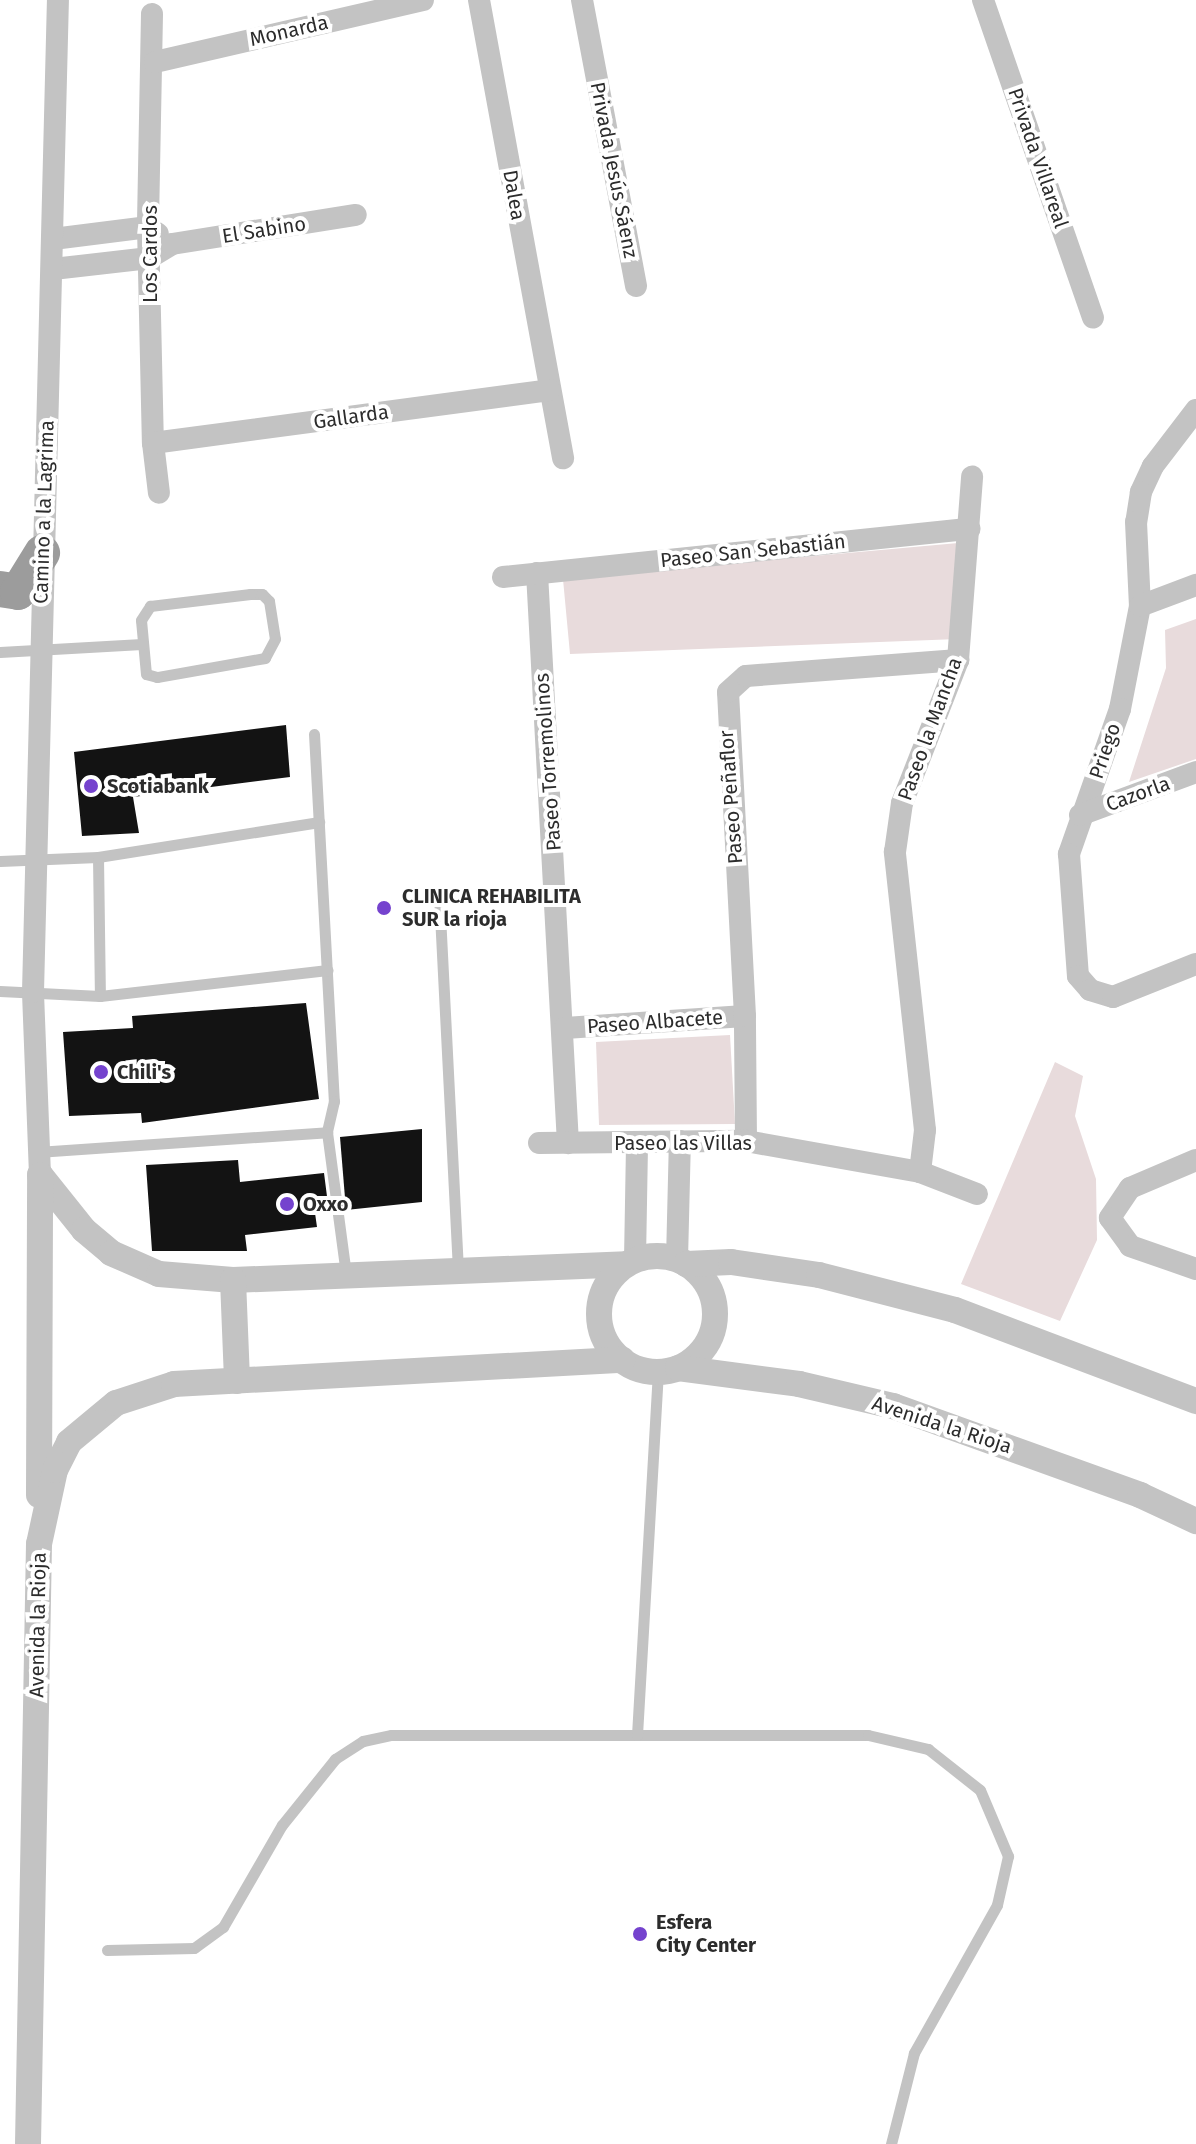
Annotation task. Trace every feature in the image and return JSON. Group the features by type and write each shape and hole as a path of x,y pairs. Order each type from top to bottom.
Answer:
{"highway":[{"path":"0,589 18,592 42,553"}],"street":[{"name":"Camino a la Lagrima","path":"39,1163 33,992 35,858 58,0"},
{"name":"Monarda","path":"155,62 423,0"},
{"name":"Dalea","path":"479,0 563,458"},
{"name":"Privada Jesús Sáenz","path":"582,0 636,286"},
{"name":"Privada Villareal","path":"983,0 1093,317"},
{"name":"Los Cardos","path":"152,14 155,62 148,227 153,443 159,493"},
{"name":"El Sabino","path":"53,269 149,258 172,244 356,215"},
{"path":"53,239 148,227 172,244"},
{"name":"Gallarda","path":"153,443 549,390"},
{"name":"Priego","path":"1196,410 1153,466 1141,492 1136,522 1140,606 1120,709 1080,815 1069,854 1070,918 1078,976 1090,990 1113,997 1196,964"},
{"name":"Paseo la Mancha","path":"920,1172 925,1130 895,852 902,803 958,660 972,477"},
{"name":"Paseo San Sebastián","path":"503,577 970,529"},
{"name":"Paseo Torremolinos","path":"537,573 565,1028 568,1143"},
{"path":"1140,606 1196,585"},
{"name":"Paseo Peñaflor","path":"746,1141 745,1016 728,692 746,676 958,660"},
{"name":"Cazorla","path":"1080,815 1196,772"},
{"name":"Paseo Albacete","path":"565,1028 745,1016"},
{"path":"637,1142 631,1262 607,1284 599,1310 608,1346 622,1360 668,1370 700,1352 713,1328 710,1291 681,1262 680,1141"},
{"name":"Paseo las Villas","path":"539,1143 746,1141 920,1172 977,1194"},
{"path":"1196,1160 1130,1188 1110,1218 1130,1246 1196,1269"},
{"path":"39,1163 84,1230 111,1253 159,1274 233,1280 631,1262 731,1262 819,1275 955,1310 1196,1401"},
{"path":"39,1163 39,1544"},
{"path":"233,1280 237,1381"},
{"name":"Avenida la Rioja","path":"28,2144 39,1544 55,1470 69,1442 96,1415 116,1403 174,1384 622,1360"},
{"name":"Avenida la Rioja","path":"668,1370 799,1384 893,1406 1125,1490 1196,1521"}],"lane":[{"path":"250,594 262,594 269,601 275,639 265,658 157,677 146,674 142,644 142,612 150,606 250,594"},
{"path":"0,652 142,644"},
{"path":"314,734 334,1101 327,1132 346,1276"},
{"path":"0,861 98,857 319,822"},
{"path":"98,857 100,996"},
{"path":"439,895 458,1270"},
{"path":"0,991 100,996 328,970"},
{"path":"39,1163 327,1132"},
{"path":"637,1735 668,1370"},
{"path":"107,1950 194,1948 223,1927 282,1825 335,1759 363,1741 391,1735 868,1735 928,1749 980,1790 1008,1856 997,1905 914,2053 891,2144"}],"shaded area":[{"path":"958,543 958,639 570,654 563,579"},
{"path":"1196,619 1196,759 1129,782 1166,668 1165,630"},
{"path":"730,1035 735,1124 599,1125 596,1042"},
{"path":"1055,1062 1083,1076 1075,1116 1096,1179 1097,1240 1060,1321 961,1284"}],"building":[{"path":"286,725 290,777 133,797 139,833 82,836 74,752"},
{"path":"306,1003 319,1099 142,1123 141,1113 69,1116 63,1032 133,1028 132,1016"},
{"path":"422,1129 422,1202 346,1210 340,1137"},
{"path":"238,1160 240,1182 324,1173 329,1212 315,1213 317,1227 245,1235 247,1251 152,1251 146,1165"}],"place":[{"name":"Scotiabank","path":"91,786"},
{"name":"CLINICA REHABILITA SUR la rioja","path":"384,908"},
{"name":"Chili's","path":"101,1072"},
{"name":"Oxxo","path":"287,1204"},
{"name":"Esfera City Center","path":"640,1934"}]}
